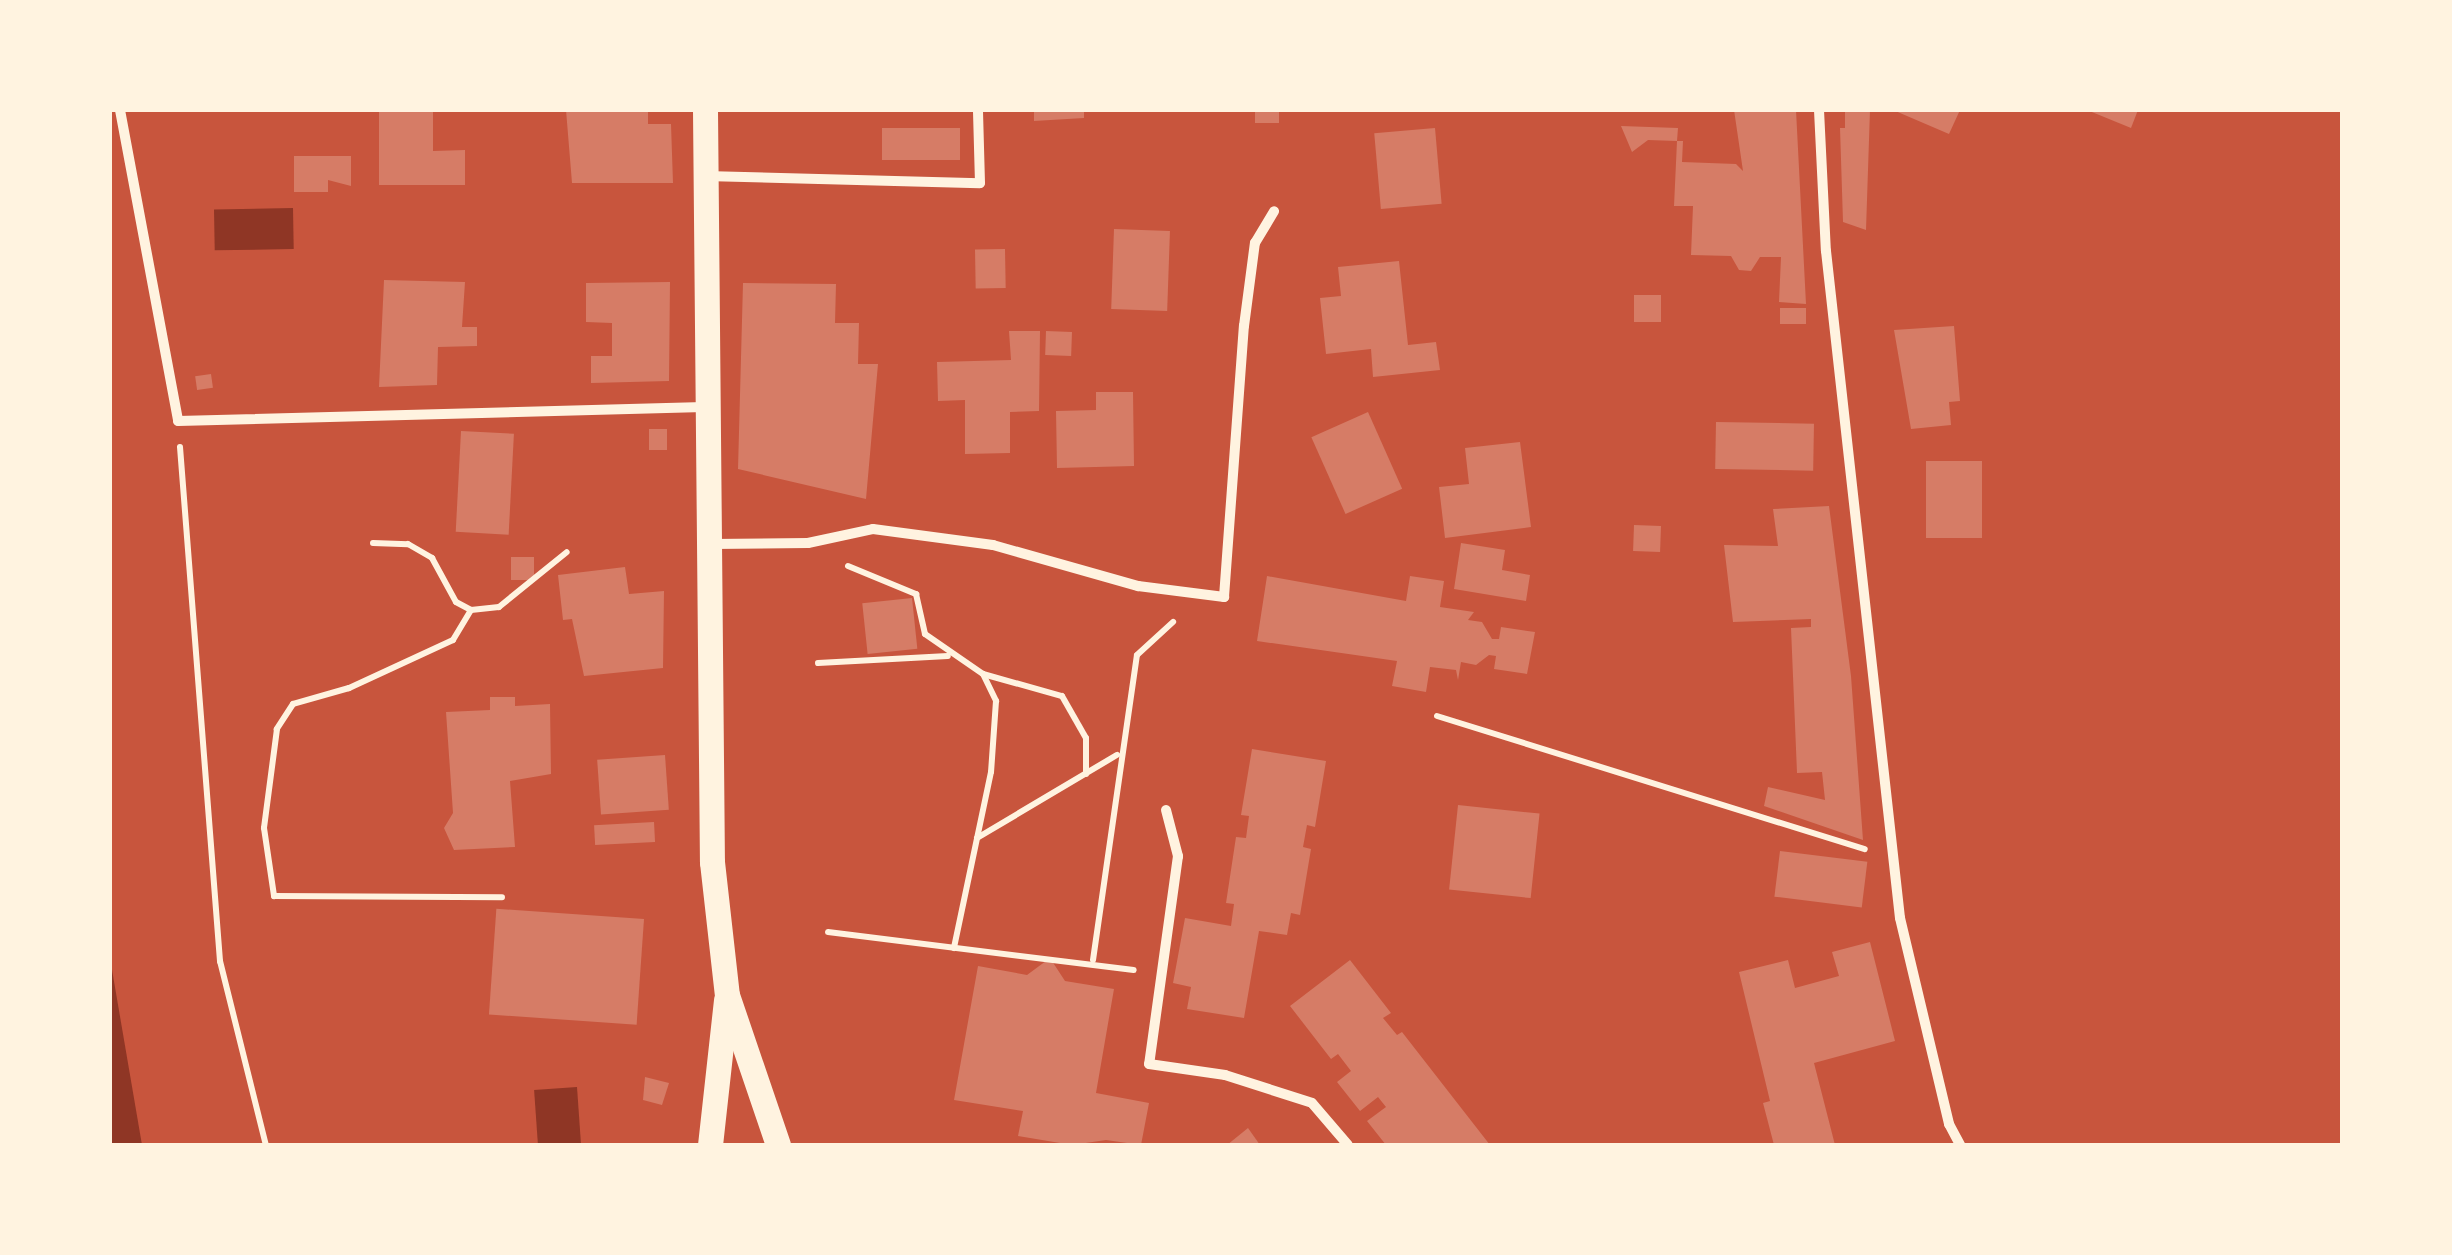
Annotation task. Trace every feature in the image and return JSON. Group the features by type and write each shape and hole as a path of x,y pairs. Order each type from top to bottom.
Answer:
{"main road":[{"path":"705,110 704,406 712,862 727,996 778,1145"},
{"path":"710,1145 727,996"}],"street":[{"path":"120,110 178,421 704,406"},
{"path":"705,176 980,183 978,110"},
{"path":"1819,110 1826,252 1900,918 1949,1124 1960,1145"},
{"path":"707,544 808,543 893,531 993,545 1138,586 1224,597 1244,326 1255,243 1274,211"},
{"path":"1166,810 1178,856 1149,1064 1225,1074 1312,1103 1348,1145"}],"path":[{"path":"178,421 220,962 266,1145"},
{"path":"373,543 408,544 432,558 456,602 472,610 499,606 567,552"},
{"path":"808,543 872,579 916,594 926,634 949,656 983,674 1062,696 1086,738 1086,774"},
{"path":"1093,960 1118,755 1137,654 1157,630 1224,597"},
{"path":"472,610 453,640 349,688 293,704 277,729 264,828 274,896 502,896"},
{"path":"818,662 949,656"},
{"path":"954,948 976,838 996,702 983,674"},
{"path":"1436,716 1873,851"},
{"path":"976,838 1118,755"},
{"path":"828,932 1093,960 1161,976"}],"shaded area":[{"path":"293,208 294,249 215,250 214,209"},
{"path":"110,958 142,1145 110,1145"},
{"path":"577,1087 581,1145 538,1145 534,1090"}],"building":[{"path":"379,110 433,110 433,151 465,150 465,185 379,185"},
{"path":"566,110 648,110 648,124 671,124 673,183 572,183"},
{"path":"1034,110 1084,110 1084,118 1034,121"},
{"path":"1255,110 1279,110 1279,123 1255,123"},
{"path":"1734,110 1796,110 1806,304 1779,302 1781,257 1760,257 1751,271 1739,270 1731,256 1691,255 1693,206 1674,206 1677,141 1683,141 1682,162 1736,164 1743,171"},
{"path":"1845,110 1870,110 1866,230 1843,222 1840,128 1845,128"},
{"path":"1893,110 1960,110 1949,134"},
{"path":"2087,110 2138,110 2131,128"},
{"path":"1621,126 1678,128 1677,141 1648,140 1632,152"},
{"path":"882,128 960,128 960,160 882,160"},
{"path":"1435,128 1442,204 1381,209 1374,133"},
{"path":"294,156 351,156 351,186 328,180 328,192 294,192"},
{"path":"1114,229 1170,231 1167,311 1111,309"},
{"path":"1005,249 1006,288 976,289 975,250"},
{"path":"1399,261 1408,345 1436,342 1440,370 1373,377 1371,349 1326,354 1320,298 1341,296 1338,267"},
{"path":"384,280 465,282 462,327 477,327 477,346 438,347 437,385 379,387"},
{"path":"670,282 669,381 591,383 591,356 612,356 612,323 586,322 586,283"},
{"path":"743,283 836,284 835,323 859,323 858,364 878,364 866,499 738,469"},
{"path":"1634,295 1661,295 1661,322 1634,322"},
{"path":"1780,308 1806,308 1806,324 1780,324"},
{"path":"1954,326 1960,401 1949,402 1951,425 1911,429 1894,330"},
{"path":"1009,331 1040,331 1039,411 1010,412 1010,453 965,454 965,400 938,401 937,362 1011,360"},
{"path":"1046,331 1072,332 1071,356 1045,355"},
{"path":"211,374 213,388 197,390 195,376"},
{"path":"1096,392 1133,392 1134,466 1057,468 1056,411 1096,410"},
{"path":"1368,412 1402,489 1346,514 1311,437"},
{"path":"1716,422 1814,424 1813,471 1715,469"},
{"path":"649,429 667,429 667,450 649,450"},
{"path":"461,431 514,434 509,535 456,532"},
{"path":"1520,442 1531,527 1445,538 1439,487 1469,484 1465,448"},
{"path":"1926,461 1982,461 1982,538 1926,538"},
{"path":"1829,506 1851,676 1863,840 1764,806 1768,787 1825,800 1822,772 1797,773 1791,628 1811,627 1811,619 1733,622 1724,545 1778,546 1773,509"},
{"path":"1634,525 1661,526 1660,552 1633,551"},
{"path":"1461,543 1505,550 1502,570 1530,575 1526,601 1454,589"},
{"path":"511,557 534,557 534,580 511,580"},
{"path":"625,567 629,594 664,591 663,668 584,676 572,619 563,620 558,575"},
{"path":"1267,576 1406,601 1410,576 1444,581 1440,607 1474,612 1468,620 1482,622 1492,639 1499,639 1501,627 1535,632 1527,674 1494,669 1496,656 1489,655 1476,665 1461,662 1458,680 1456,670 1430,667 1426,692 1392,686 1397,661 1257,641"},
{"path":"912,598 917,649 868,654 862,603"},
{"path":"490,697 515,697 515,706 550,704 551,774 510,781 515,847 454,850 444,828 453,813 446,712 490,710"},
{"path":"1252,749 1326,761 1315,827 1307,825 1303,847 1311,849 1300,915 1291,913 1287,935 1259,931 1244,1018 1187,1009 1191,987 1173,983 1185,918 1231,926 1234,904 1226,903 1236,837 1246,838 1249,816 1241,815"},
{"path":"665,755 669,810 601,815 597,760"},
{"path":"1458,805 1540,814 1531,898 1449,890"},
{"path":"654,822 655,842 595,845 594,825"},
{"path":"1780,851 1867,862 1862,907 1774,897"},
{"path":"496,909 644,919 637,1025 489,1014"},
{"path":"1870,942 1895,1041 1814,1063 1835,1145 1774,1145 1763,1103 1770,1101 1739,972 1788,960 1795,988 1839,976 1832,952"},
{"path":"1050,958 1065,981 1114,989 1096,1093 1149,1103 1141,1145 1106,1140 1072,1145 1018,1136 1023,1111 954,1100 978,966 1027,975"},
{"path":"1350,960 1391,1013 1383,1018 1397,1035 1402,1032 1490,1145 1386,1145 1367,1121 1386,1107 1378,1097 1360,1111 1337,1082 1351,1071 1338,1054 1331,1059 1290,1006"},
{"path":"645,1077 669,1083 662,1105 643,1100"},
{"path":"1248,1128 1260,1145 1227,1145"}]}
